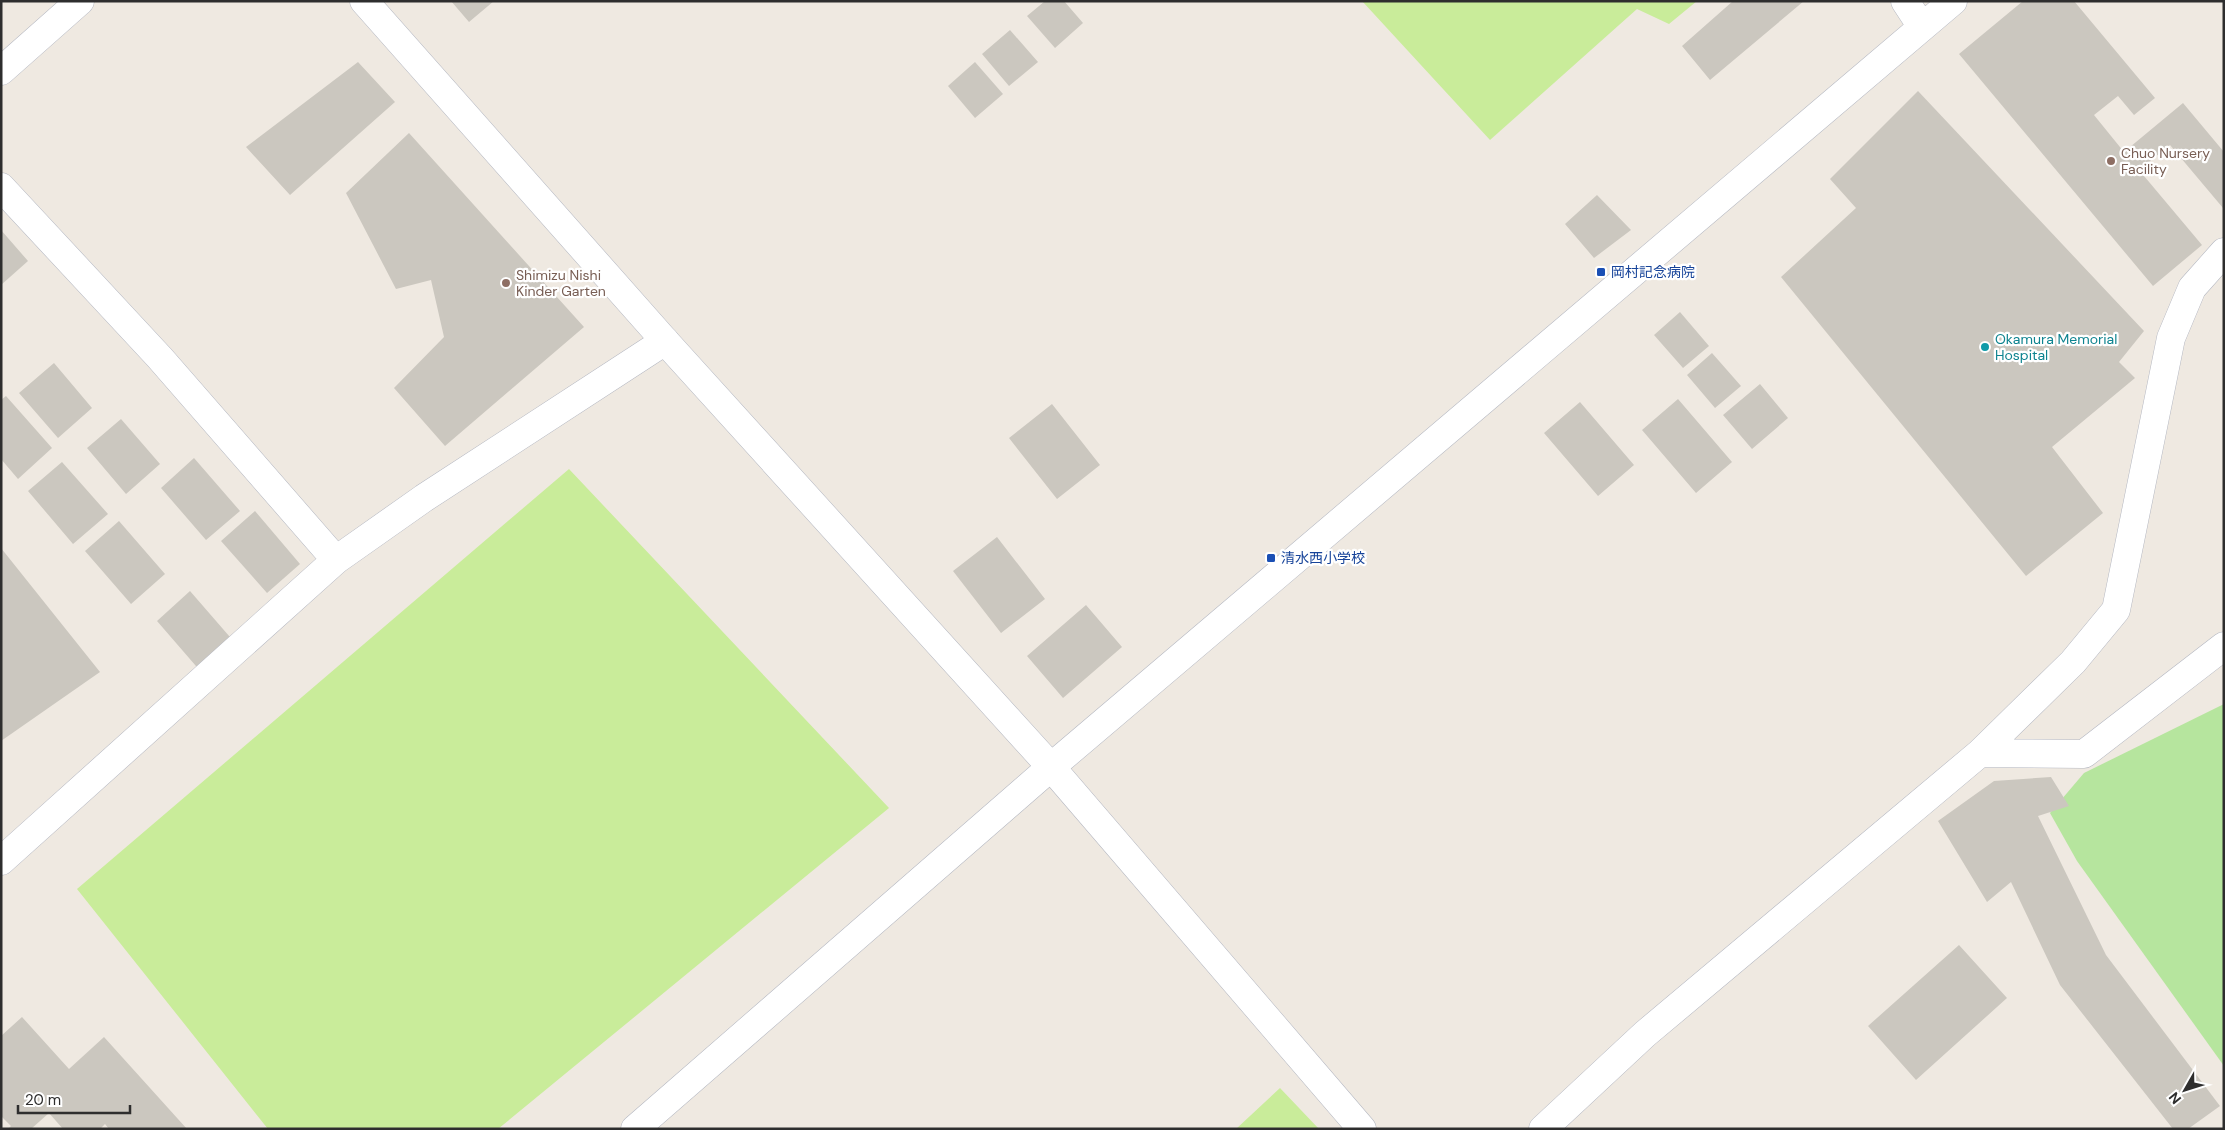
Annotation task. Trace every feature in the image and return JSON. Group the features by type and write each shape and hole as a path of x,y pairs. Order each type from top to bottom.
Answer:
{"street":[{"path":"1,72 80,1"},
{"path":"364,1 665,341 1051,767 1362,1129"},
{"path":"1905,1 1922,27"},
{"path":"635,1129 1051,767 1953,1"},
{"path":"1,187 160,358 336,560"},
{"path":"1543,1129 1646,1034 1980,753 2074,662 2116,610 2172,338 2192,288 2224,252"},
{"path":"1,861 336,560 424,498 665,341"},
{"path":"1980,753 2084,754 2224,646"}],"green space":[{"path":"1362,1 1697,1 1669,24 1637,9 1490,140"},
{"path":"569,469 889,808 498,1129 268,1129 77,889"},
{"path":"2224,704 2224,1066 2077,861 2050,813 2084,773"},
{"path":"1280,1088 1319,1129 1236,1129"}],"building":[{"path":"451,1 494,1 469,22"},
{"path":"1045,1 1064,1 1083,23 1055,48 1027,16"},
{"path":"1733,1 1804,1 1710,80 1682,46"},
{"path":"2023,1 2074,1 2155,98 2134,115 2118,96 2094,115 2124,152 2183,103 2224,152 2223,208 2170,145 2139,170 2202,245 2153,286 1959,54"},
{"path":"1010,30 1038,62 1009,86 982,54"},
{"path":"358,62 395,102 290,195 246,147"},
{"path":"975,62 1003,94 975,118 948,86"},
{"name":"Okamura Memorial Hospital","path":"1918,91 2144,331 2119,362 2135,378 2052,447 2103,513 2026,576 1781,277 1856,208 1830,179"},
{"path":"409,133 584,327 445,446 394,388 444,337 431,280 396,289 346,193"},
{"path":"1597,195 1631,230 1594,258 1565,224"},
{"path":"1,230 28,261 1,285"},
{"path":"1680,312 1709,346 1683,368 1654,335"},
{"path":"1712,353 1741,386 1715,408 1687,375"},
{"path":"54,363 92,408 58,438 19,393"},
{"path":"1760,384 1788,418 1752,449 1723,415"},
{"path":"6,396 52,448 18,479 1,459 1,400"},
{"path":"1678,399 1732,462 1696,493 1642,430"},
{"path":"1580,402 1634,465 1598,496 1544,433"},
{"path":"1052,404 1100,465 1057,499 1009,438"},
{"path":"121,419 160,464 126,494 87,448"},
{"path":"194,458 240,511 206,540 161,488"},
{"path":"62,462 108,514 73,544 28,491"},
{"path":"255,511 300,564 267,593 221,541"},
{"path":"119,521 165,574 131,604 85,551"},
{"path":"997,537 1045,599 1001,633 953,571"},
{"path":"1,548 100,672 1,741"},
{"path":"190,591 236,644 202,673 157,621"},
{"path":"1086,605 1122,647 1063,698 1027,656"},
{"path":"2051,777 2069,806 2038,816 2106,955 2220,1106 2188,1129 2173,1129 2060,985 2011,882 1987,902 1938,821 1994,781"},
{"path":"1959,945 2007,998 1916,1080 1868,1026"},
{"path":"22,1017 69,1069 104,1037 187,1129 109,1129 105,1124 100,1129 63,1129 49,1113 31,1129 8,1129 11,1126 1,1116 1,1036"}],"place":[{"name":"Chuo Nursery Facility","path":"2111,161"},
{"name":"岡村記念病院","path":"1601,272"},
{"name":"Shimizu Nishi Kinder Garten","path":"506,283"},
{"name":"Okamura Memorial Hospital","path":"1985,347"},
{"name":"清水西小学校","path":"1271,558"}]}
